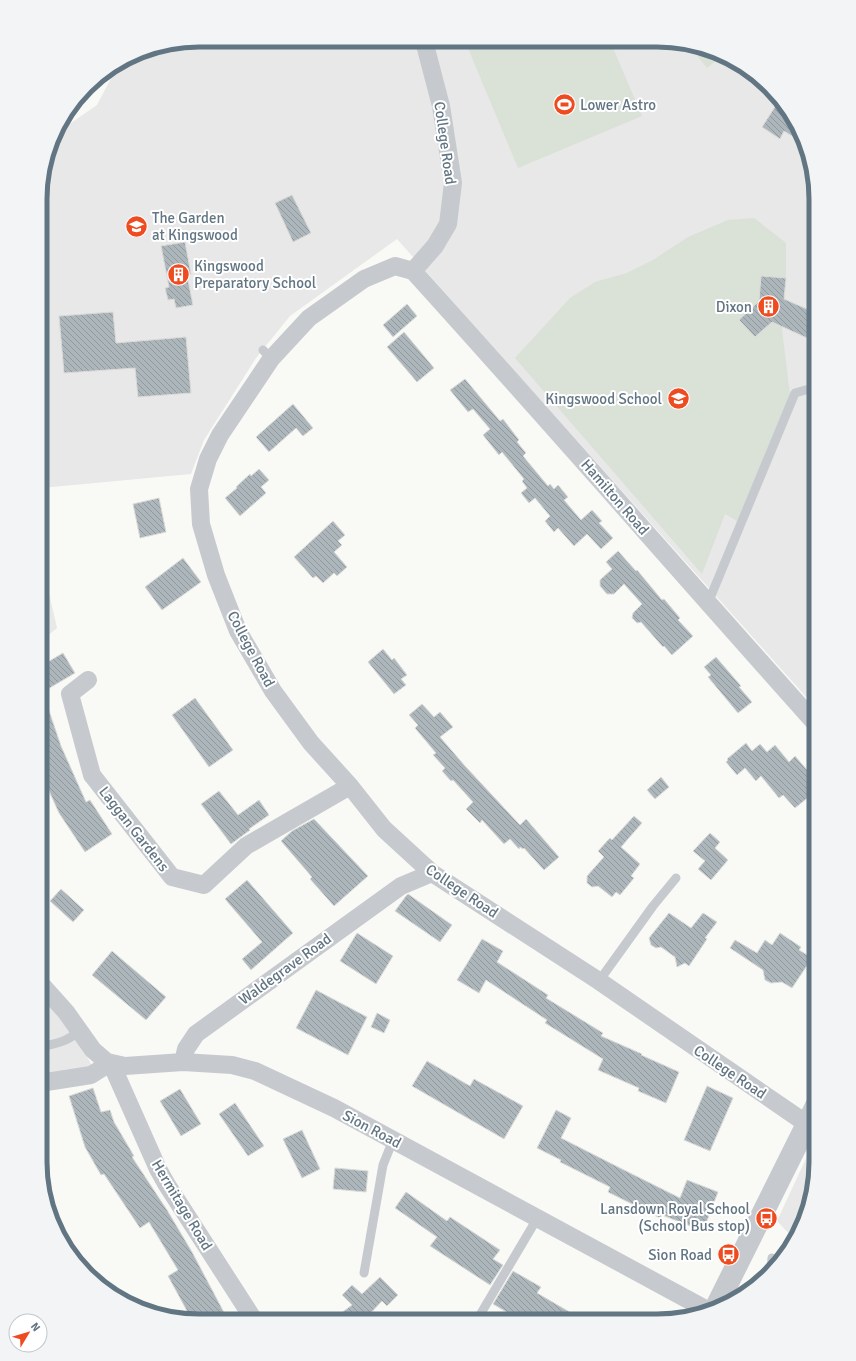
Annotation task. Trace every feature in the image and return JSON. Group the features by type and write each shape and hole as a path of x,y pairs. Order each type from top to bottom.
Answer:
{"street":[{"name":"College Road","path":"426,47 441,106 453,183 448,224 435,246 413,271 395,266 364,279 309,318 267,355 220,435 208,459 199,489 201,524 216,575 238,631 273,691 311,743 350,786 384,829 413,856 432,873 599,981 809,1113"},
{"name":"Hamilton Road","path":"413,271 809,716"},
{"name":"Laggan Gardens","path":"88,680 70,694 92,775 172,877 204,885 246,846 350,786"},
{"path":"401,886 413,856"},
{"name":"Waldegrave Road","path":"183,1062 186,1050 196,1034 401,886 432,873"},
{"path":"47,991 66,1012 93,1050 109,1062 91,1075 47,1082"},
{"name":"Sion Road","path":"109,1062 125,1066 183,1062 232,1065 255,1071 334,1108 703,1307"},
{"name":"Hermitage Road","path":"109,1062 158,1169 250,1314"},
{"path":"720,1300 809,1121"}],"lane":[{"path":"708,603 795,393 809,389"},
{"path":"599,981 676,878"},
{"path":"47,1046 61,1043 79,1031"},
{"path":"364,1273 383,1165 393,1140"},
{"path":"481,1314 538,1217"}],"shaded area":[{"name":"Kingswood School","path":"189,47 667,47 706,55 733,67 749,78 771,99 789,123 801,150 809,189 809,700 397,239 290,316 256,358 204,440 191,474 47,487 48,180 55,150 65,127 97,105 113,74 123,67 150,55"},
{"name":"Lower Astro","path":"468,47 613,47 642,116 518,168"},
{"path":"694,52 717,60 707,68"},
{"path":"754,218 786,243 786,278 762,276 759,301 739,320 755,337 779,315 782,321 790,395 737,521 725,514 702,574 515,358 570,298 595,282 627,273 653,260 688,237 728,220"},
{"path":"47,585 57,628 47,636"},
{"path":"47,1002 64,1021 89,1060 91,1064 89,1068 47,1075"},
{"path":"809,1152 809,1172 804,1201 790,1235 777,1221"}],"building":[{"path":"776,105 789,123 796,138 784,131 780,139 762,127"},
{"path":"292,195 311,233 293,242 275,203"},
{"name":"Kingswood Preparatory School","path":"185,242 191,274 187,275 193,305 176,308 174,299 168,300 165,288 169,287 161,246"},
{"name":"Dixon","path":"761,276 786,278 784,299 809,310 809,339 772,322 755,337 739,320 759,301"},
{"path":"407,304 417,316 393,337 383,325"},
{"path":"113,312 116,343 186,337 191,393 138,397 135,368 64,373 59,316"},
{"path":"404,332 434,368 417,382 387,347"},
{"path":"465,379 500,421 503,419 519,440 517,442 526,453 523,456 548,486 550,484 554,489 558,485 568,497 564,500 581,520 592,510 602,521 599,523 613,538 601,549 587,534 574,546 558,528 554,532 545,521 550,516 535,498 529,503 521,493 527,488 522,481 524,479 502,452 499,455 483,435 490,429 473,409 468,412 450,390"},
{"path":"293,404 313,428 303,436 296,428 269,452 256,437"},
{"path":"259,469 269,480 261,487 266,493 240,516 225,498 250,474 251,476"},
{"path":"159,498 166,532 140,538 133,504"},
{"path":"333,521 345,535 338,541 342,545 334,552 347,567 337,576 334,573 323,583 316,576 313,578 294,557"},
{"path":"618,551 636,571 637,570 662,600 664,599 680,618 678,620 693,636 672,655 641,622 637,623 632,618 633,613 642,604 624,584 614,594 607,594 600,586 600,580 612,569 606,562"},
{"path":"183,558 201,582 162,610 145,587"},
{"path":"383,649 392,660 394,658 407,675 401,679 406,685 394,694 368,662"},
{"path":"63,653 75,673 47,689 47,662"},
{"path":"716,657 741,686 739,687 752,702 738,713 708,677 711,675 704,667"},
{"path":"195,698 233,750 209,767 172,715"},
{"path":"422,704 434,717 440,712 453,727 440,737 465,766 520,825 526,819 559,857 544,870 524,848 523,849 520,847 519,849 510,839 504,844 482,820 480,823 466,809 473,802 453,780 451,781 442,771 445,768 433,755 436,753 415,728 418,725 409,715"},
{"path":"47,705 61,746 86,802 90,800 112,834 85,852 59,813 47,786"},
{"path":"746,743 752,751 760,744 767,752 775,745 789,762 795,756 808,771 809,770 809,797 795,808 783,795 779,798 761,776 756,781 745,768 737,775 726,762 728,760 727,759"},
{"path":"661,777 669,787 655,799 647,790"},
{"path":"219,791 238,815 259,800 269,815 231,844 201,804"},
{"path":"634,816 642,823 621,847 640,864 631,876 634,878 620,895 616,892 612,897 598,886 592,887 587,883 587,876 604,857 598,851 610,838 612,840"},
{"path":"314,819 368,876 334,906 310,879 312,877 281,841 292,831"},
{"path":"710,833 720,842 715,848 728,860 711,880 698,869 705,861 693,851"},
{"path":"247,880 293,933 251,970 242,959 262,942 225,899"},
{"path":"61,889 84,910 73,922 50,901"},
{"path":"408,894 452,925 440,942 395,911"},
{"path":"669,913 691,928 703,913 717,922 705,938 707,939 689,966 685,963 677,967 675,957 661,947 656,948 651,945 649,938"},
{"path":"357,933 393,956 376,984 340,961"},
{"path":"780,933 801,947 799,950 809,956 809,962 792,988 782,982 771,983 765,980 763,970 730,948 735,940 757,953 765,940 772,945"},
{"path":"482,939 503,951 497,962 548,995 546,998 603,1033 601,1036 679,1072 666,1103 638,1091 639,1088 598,1070 603,1059 545,1023 547,1020 486,980 479,993 457,980"},
{"path":"112,951 166,997 146,1020 92,975"},
{"path":"316,990 367,1017 348,1055 296,1028"},
{"path":"377,1013 390,1020 384,1033 371,1027"},
{"path":"427,1061 470,1086 474,1079 523,1106 504,1139 412,1086"},
{"path":"707,1086 733,1098 710,1151 684,1140"},
{"path":"93,1088 101,1112 110,1110 114,1122 134,1156 132,1157 167,1210 192,1252 225,1314 189,1314 168,1276 178,1270 149,1222 140,1228 104,1174 101,1175 85,1147 69,1096"},
{"path":"180,1089 201,1124 181,1136 160,1101"},
{"path":"235,1103 264,1146 248,1156 219,1114"},
{"path":"556,1110 571,1118 561,1138 620,1168 680,1198 687,1180 718,1192 703,1231 662,1215 660,1218 608,1192 610,1187 560,1162 561,1160 537,1148"},
{"path":"302,1130 320,1169 302,1178 283,1139"},
{"path":"335,1168 368,1171 366,1192 333,1189"},
{"path":"406,1192 447,1221 450,1217 500,1250 493,1259 503,1265 490,1285 430,1246 437,1237 395,1208"},
{"path":"513,1271 541,1287 537,1293 573,1314 510,1314 493,1304"},
{"path":"380,1277 398,1295 387,1306 382,1301 370,1314 340,1314 352,1305 342,1295 352,1285 362,1294"}],"place":[{"name":"Lower Astro","path":"564,105"},
{"name":"The Garden at Kingswood","path":"136,227"},
{"name":"Kingswood Preparatory School","path":"178,275"},
{"name":"Dixon","path":"768,307"},
{"name":"Kingswood School","path":"678,399"},
{"name":"Lansdown Royal School (School Bus stop)","path":"766,1218"},
{"name":"Sion Road","path":"728,1255"}]}
